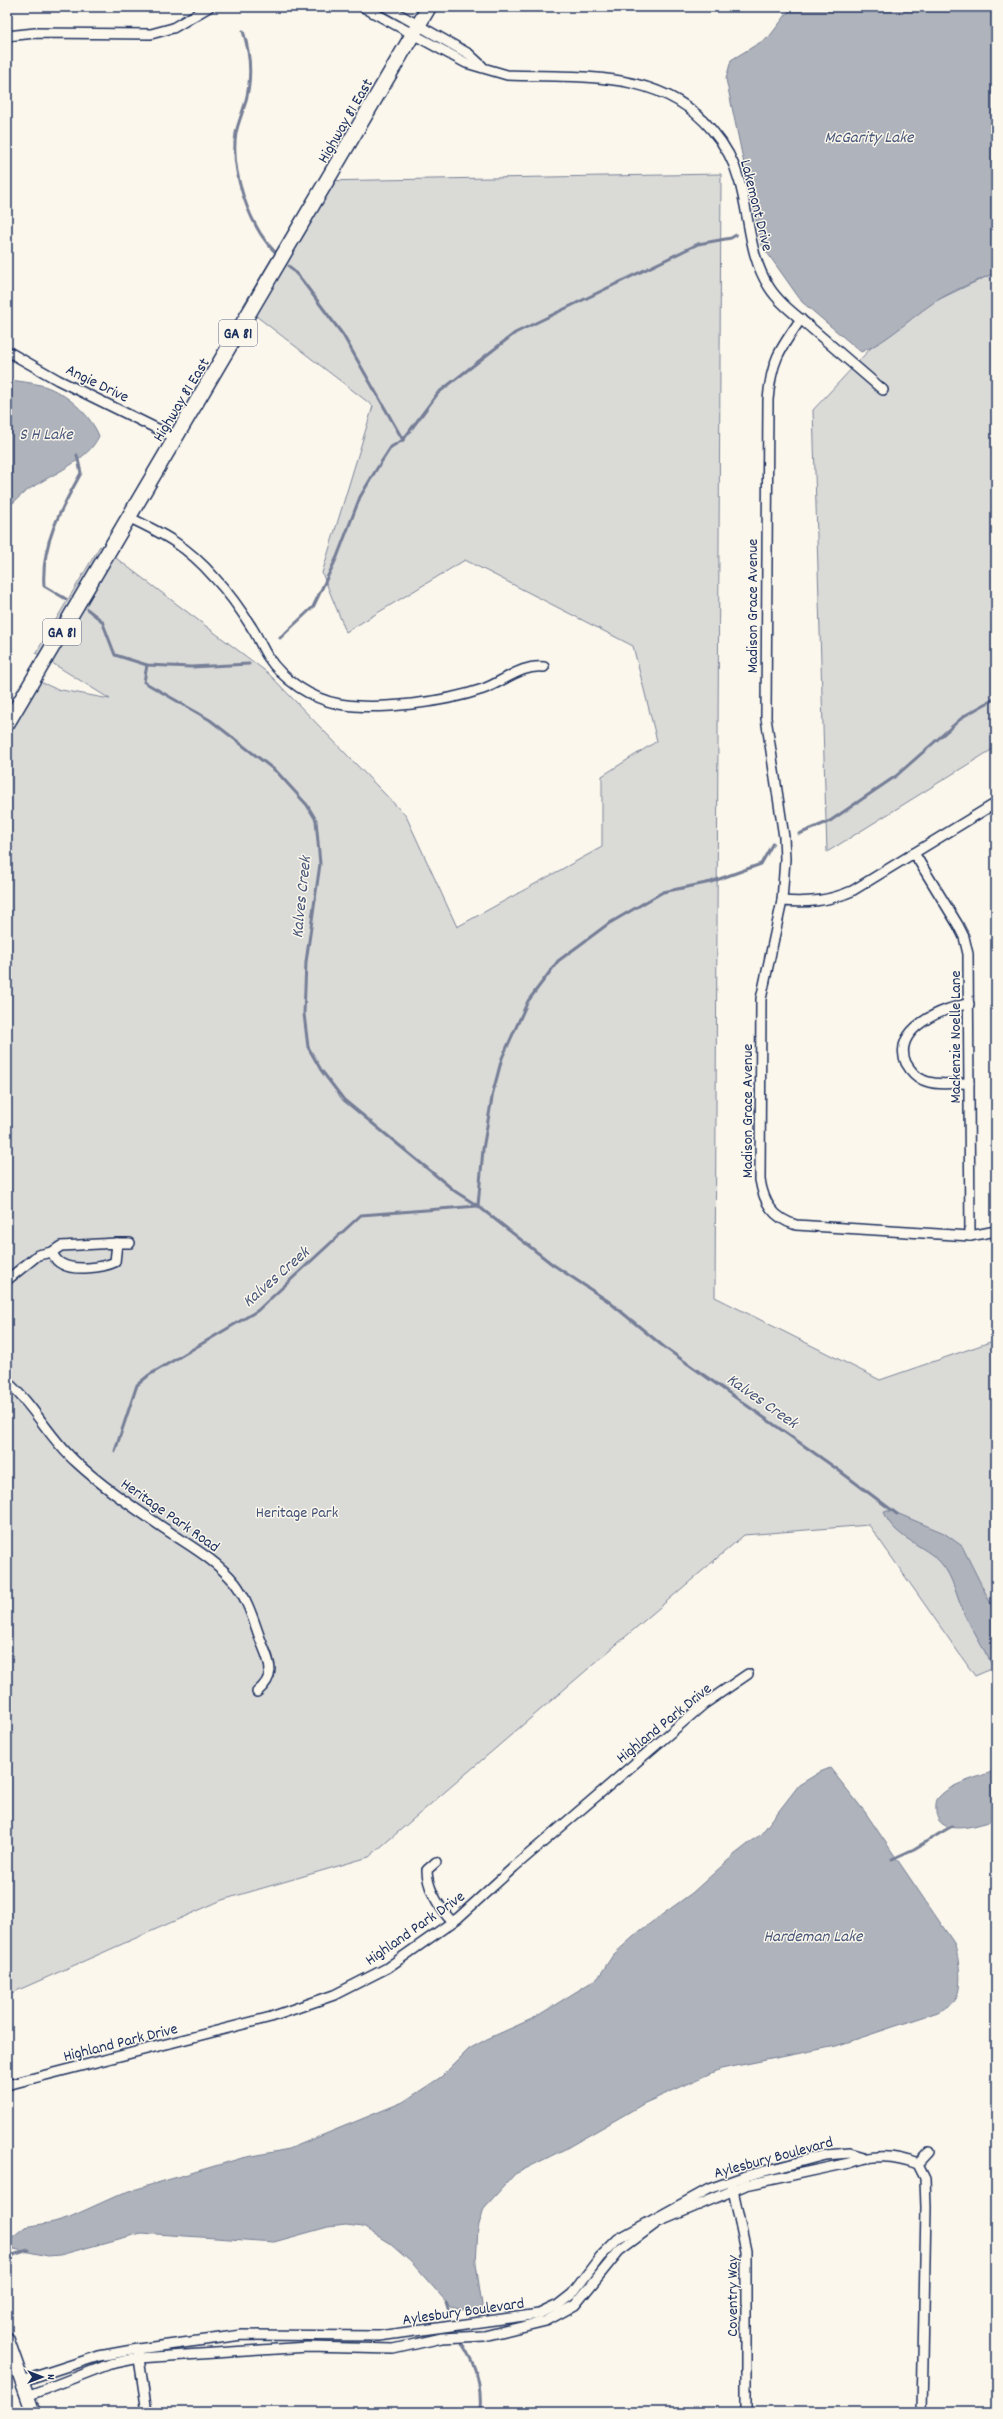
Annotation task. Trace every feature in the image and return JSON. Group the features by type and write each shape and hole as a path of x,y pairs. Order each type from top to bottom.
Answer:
{"main road":[{"name":"Highway 81 East","path":"7,724 429,7"}],"street":[{"path":"7,36 35,33 151,34 173,28 209,7"},
{"path":"364,7 417,29"},
{"path":"386,7 417,29"},
{"name":"Lakemont Drive","path":"417,29 469,54 483,67 507,75 609,79 637,82 672,96 696,113 718,137 733,164 739,180 750,240 762,275 778,298 883,390"},
{"path":"7,30 30,30 35,33"},
{"name":"Madison Grace Avenue","path":"801,319 781,347 774,361 769,379 766,718 784,837 785,859 782,901 761,999 760,1180 767,1204 783,1221 796,1226 970,1236 996,1231"},
{"name":"Angie Drive","path":"7,351 58,380 176,438"},
{"path":"128,517 168,536 190,553 214,576 234,602 253,629 268,657 281,674 322,700 356,706 438,701 483,689 530,668 544,667"},
{"path":"782,901 812,902 840,896 996,804"},
{"name":"Mackenzie Noelle Lane","path":"914,853 964,937 968,954 970,1236"},
{"path":"969,1004 947,1008 919,1024 907,1039 904,1052 905,1059 911,1071 923,1080 936,1083 969,1083"},
{"path":"52,1252 62,1264 71,1267 108,1265 115,1262 118,1243"},
{"path":"7,1280 38,1255 52,1252 61,1246 130,1243"},
{"name":"Heritage Park Road","path":"7,1382 21,1394 66,1454 94,1479 219,1565 236,1585 249,1608 270,1664 270,1676 265,1685 257,1692"},
{"name":"Highland Park Drive","path":"7,2085 270,2017 334,1995 387,1968 452,1922 704,1704 748,1674"},
{"path":"436,1862 427,1870 427,1882 441,1908 452,1922"},
{"path":"922,2412 926,2208 925,2178 918,2164 929,2152"},
{"name":"Aylesbury Boulevard","path":"27,2396 138,2353 242,2335 380,2336 539,2314 558,2305 572,2294 600,2257 618,2239 703,2192 732,2185 838,2153 850,2153 864,2157 894,2157 918,2164"},
{"name":"Aylesbury Boulevard","path":"22,2382 100,2356 138,2353 308,2347 393,2349 442,2338 484,2336 546,2321 575,2305 619,2252 658,2222 732,2185"},
{"name":"Coventry Way","path":"732,2185 746,2251 746,2412"},
{"path":"7,2339 33,2412"},
{"path":"138,2353 147,2412"}],"green space":[{"name":"Heritage Park","path":"721,174 715,1297 880,1380 996,1340 996,1667 975,1676 869,1525 744,1535 369,1857 222,1900 7,1995 7,725 34,679 56,689 110,699 36,653 100,546 268,673 406,816 457,927 602,847 602,776 657,741 633,646 465,560 346,632 322,573 373,406 243,306 318,181"},
{"path":"996,272 996,747 827,852 813,410 898,319"}],"water":[{"name":"McGarity Lake","path":"792,7 996,7 996,272 956,290 932,303 883,341 861,352 802,302 761,244 726,79 731,60 769,37"},
{"name":"S H Lake","path":"7,379 39,385 52,389 61,394 69,399 84,413 90,420 99,436 87,453 69,466 28,490 7,508"},
{"path":"884,1511 892,1511 944,1533 962,1546 996,1614 996,1673 961,1607 949,1575 941,1563 894,1528"},
{"name":"Hardeman Lake","path":"830,1768 865,1812 954,1943 958,1957 960,1981 957,1996 954,2002 938,2012 836,2046 721,2069 645,2103 565,2149 515,2174 484,2208 478,2228 476,2264 482,2305 481,2313 450,2306 412,2263 389,2243 363,2227 346,2225 328,2227 274,2242 141,2233 60,2255 48,2256 14,2249 10,2244 11,2238 25,2227 54,2222 70,2217 123,2193 242,2158 289,2149 403,2102 441,2077 469,2049 487,2039 534,2018 598,1978 613,1955 641,1930 692,1893 734,1855 761,1834 799,1785 820,1772"},
{"path":"996,1770 996,1820 962,1828 945,1826 939,1821 936,1813 936,1803 938,1798 943,1793 950,1788"}],"waterway":[{"path":"243,31 248,49 250,77 245,104 236,133 236,164 239,180 250,213 257,228 275,252"},
{"path":"280,638 313,607 337,557 360,497 391,447 403,440 438,393 515,333 698,244 731,238 736,235"},
{"path":"289,266 301,279 343,335 403,440"},
{"name":"Kalves Creek","path":"66,599 44,586 44,571 49,541 54,527 66,500 81,473 77,455"},
{"path":"87,609 102,621 115,655 147,665 191,667 249,664"},
{"name":"Kalves Creek","path":"147,665 144,682 210,720 277,772 307,805 316,820 320,864 306,962 304,1014 308,1047 321,1070 344,1100 456,1192 478,1206 552,1264 608,1301 664,1347 837,1469 897,1514"},
{"path":"799,834 830,821 896,776 964,716 996,698"},
{"path":"478,1206 483,1149 493,1092 502,1058 528,1001 558,961 608,924 663,892 711,882 761,864 773,843"},
{"name":"Kalves Creek","path":"115,1451 137,1385 149,1375 257,1311 361,1215 478,1206"},
{"path":"892,1859 914,1849 952,1826"},
{"path":"7,2257 28,2250"},
{"path":"446,2302 450,2314"},
{"path":"461,2342 471,2359 477,2375 480,2392 480,2412"}]}
